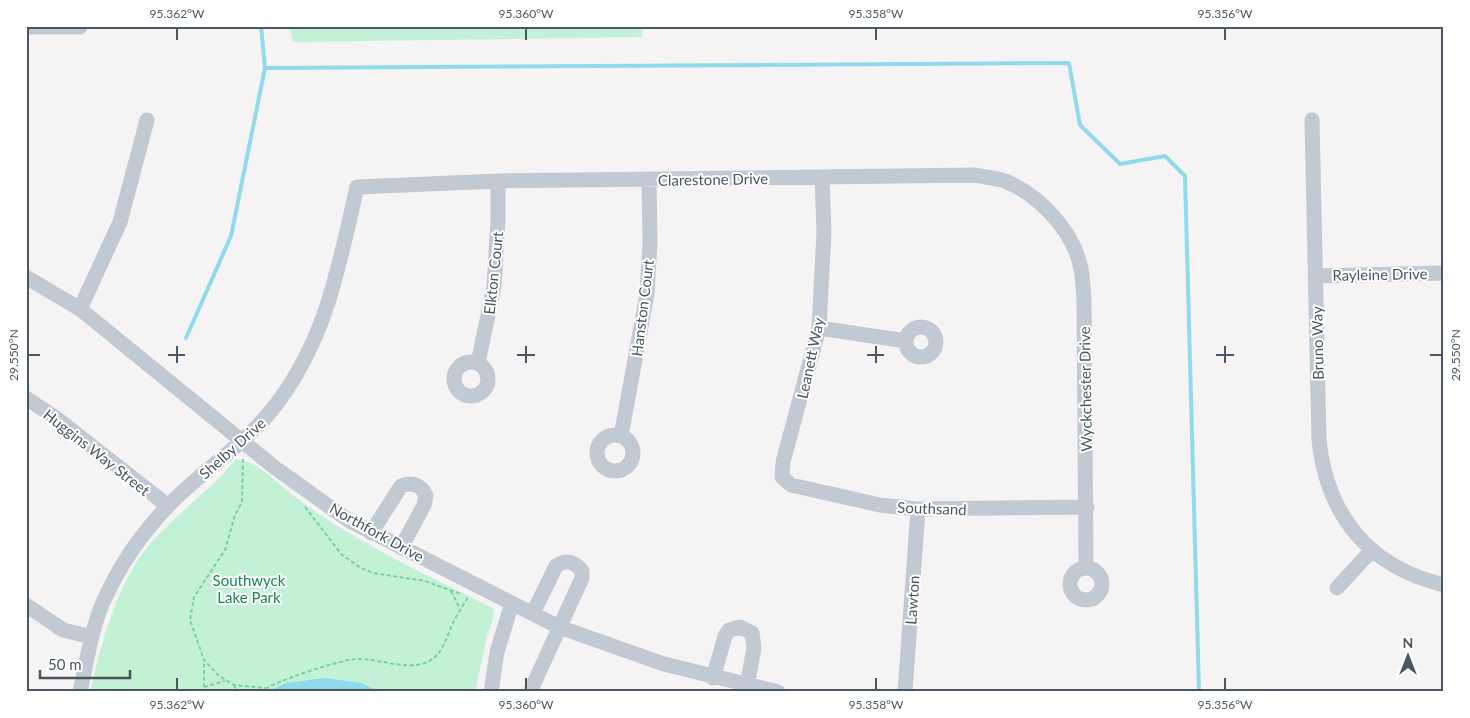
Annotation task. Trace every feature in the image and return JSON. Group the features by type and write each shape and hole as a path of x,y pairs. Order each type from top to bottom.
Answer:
{"street":[{"path":"26,27 80,27"},
{"path":"80,309 120,222 147,120"},
{"name":"Bruno Way","path":"1312,120 1319,440 1327,486 1340,511 1356,535 1371,550 1396,568 1417,579 1444,585"},
{"name":"Clarestone Drive","path":"358,187 498,181 975,175 1005,181 1026,194 1056,218"},
{"name":"Leanett Way","path":"782,477 783,462 819,328 824,232 822,178"},
{"name":"Hanston Court","path":"622,436 647,294 650,242 649,180"},
{"name":"Elkton Court","path":"478,363 494,286 498,181"},
{"name":"Shelby Drive","path":"80,692 92,637 104,601 121,568 168,506 241,440 262,424 278,403 312,348 324,320 334,285 358,187"},
{"name":"Wyckchester Drive","path":"1056,218 1072,242 1082,275 1087,507 1086,568"},
{"name":"Rayleine Drive","path":"1316,276 1444,273"},
{"name":"Northfork Drive","path":"26,277 80,309 241,440 296,483 348,520 559,627 624,651 713,678 778,692"},
{"path":"819,328 906,340"},
{"name":"Huggins Way Street","path":"26,398 168,506"},
{"name":"Southsand","path":"782,477 791,485 880,505 918,509 1087,507"},
{"path":"371,532 401,486 413,483 420,486 426,496 424,505 401,548"},
{"name":"Lawton","path":"905,692 918,509"},
{"path":"1337,588 1371,550"},
{"path":"530,692 582,578 582,571 571,561 563,561 556,566 533,614"},
{"path":"491,692 496,652 512,602"},
{"path":"26,605 63,630 92,637"},
{"path":"713,678 724,636 729,630 740,627 752,633 754,648 747,686"}],"path":[{"path":"204,687 204,660 190,620 190,608 194,597 225,550 242,502 243,461 241,440"},
{"path":"243,461 250,467"},
{"path":"300,502 342,555 361,568 373,573 425,581 476,600"},
{"path":"451,591 460,610"},
{"path":"260,692 265,688 339,661 370,659 398,665 411,665 429,661 442,648 468,597"},
{"path":"204,660 234,685 265,688"},
{"path":"200,692 204,687 226,680"},
{"path":"234,685 237,692"}],"green space":[{"path":"289,26 642,26 642,37 293,42"},
{"name":"Southwyck Lake Park","path":"236,459 258,467 314,510 363,541 414,569 493,608 494,616 487,636 475,692 382,692 361,683 286,683 266,692 90,692 105,634 119,596 137,561 159,534 215,482"}],"water":[{"path":"325,678 361,683 382,692 266,692 286,683"}],"waterway":[{"path":"186,338 231,236 265,68 261,26"},
{"path":"265,68 1069,63 1080,125 1120,164 1165,156 1185,176 1199,692"}]}
